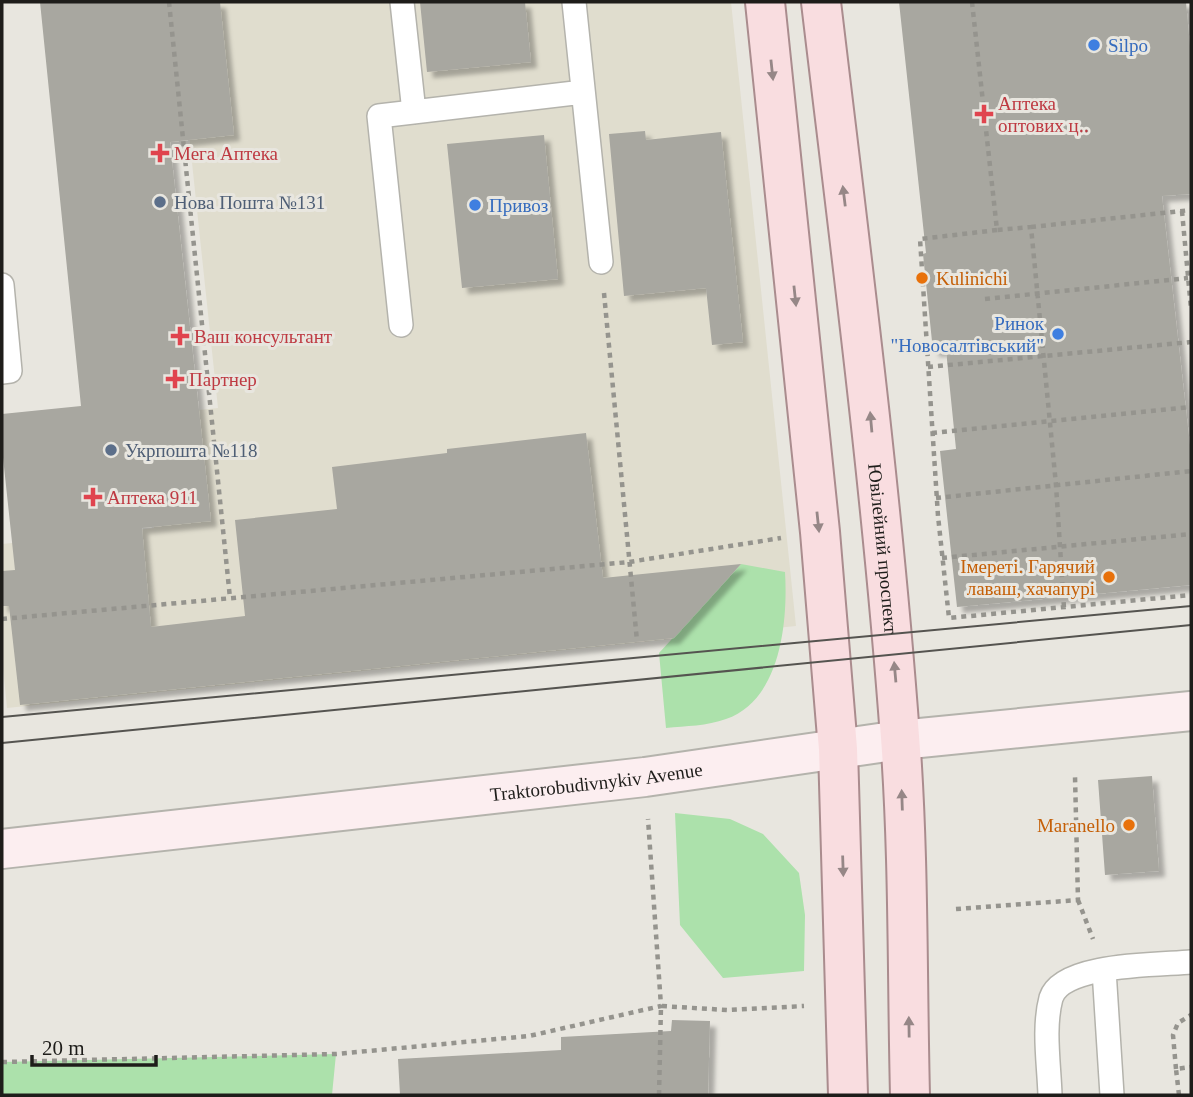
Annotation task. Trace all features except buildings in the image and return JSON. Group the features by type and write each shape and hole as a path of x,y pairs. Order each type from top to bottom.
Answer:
{"main road":[{"path":"765,2 838,749 848,1095"},
{"name":"Ювілейний проспект","path":"821,2 868,395 900,740 910,1095"},
{"name":"Traktorobudivnykiv Avenue","path":"2,849 645,777 900,740 1191,710"}],"lane":[{"path":"402,2 414,112"},
{"path":"574,2 601,262"},
{"path":"401,325 379,116 583,92"},
{"path":"2,285 10,371 2,372"},
{"path":"1050,1095 1048,1029 1052,996 1063,981 1104,970 1191,962"},
{"path":"1104,970 1112,1095"}],"path":[{"path":"169,2 230,598"},
{"path":"972,2 997,230"},
{"path":"1191,210 920,239 936,498 949,618 1191,595"},
{"path":"1182,211 1191,309"},
{"path":"1031,227 1056,485 1064,608"},
{"path":"601,262 636,640"},
{"path":"985,299 1188,278"},
{"path":"928,367 1191,342"},
{"path":"932,433 1191,407"},
{"path":"936,498 1191,471"},
{"path":"942,558 1191,534"},
{"path":"2,619 629,562 788,537"},
{"path":"1075,776 1078,900 1104,970"},
{"path":"648,819 661,1006 659,1095"},
{"path":"956,909 1078,900"},
{"path":"2,1062 336,1054 528,1035 661,1006 727,1010 804,1007 804,995"},
{"path":"1179,1095 1173,1035 1178,1023 1191,1015"},
{"path":"1176,1069 1191,1067"}],"shaded area":[{"name":"Привоз","path":"175,2 731,2 796,626 7,708 2,658 2,544 154,528 142,416 218,408"}],"green space":[{"path":"741,564 785,572 782,635 770,677 759,695 744,709 726,719 666,728 659,653"},
{"path":"675,813 730,819 763,834 799,873 805,915 804,971 723,978 680,925"},
{"path":"336,1054 332,1095 2,1095 2,1062"}],"tram line":[{"path":"2,717 1191,606"},
{"path":"2,743 1191,625"}],"place":[{"name":"Silpo","path":"1094,45"},
{"name":"Аптека оптових ц‥","path":"984,114"},
{"name":"Мега Аптека","path":"160,153"},
{"name":"Нова Пошта №131","path":"160,202"},
{"name":"Привоз","path":"475,205"},
{"name":"Kulinichi","path":"922,278"},
{"name":"Ринок \"Новосалтівський\"","path":"1058,334"},
{"name":"Ваш консультант","path":"180,336"},
{"name":"Партнер","path":"175,379"},
{"name":"Укрпошта №118","path":"111,450"},
{"name":"Аптека 911","path":"93,497"},
{"name":"Імереті. Гарячий лаваш, хачапурі","path":"1109,577"},
{"name":"Maranello","path":"1129,825"}]}
